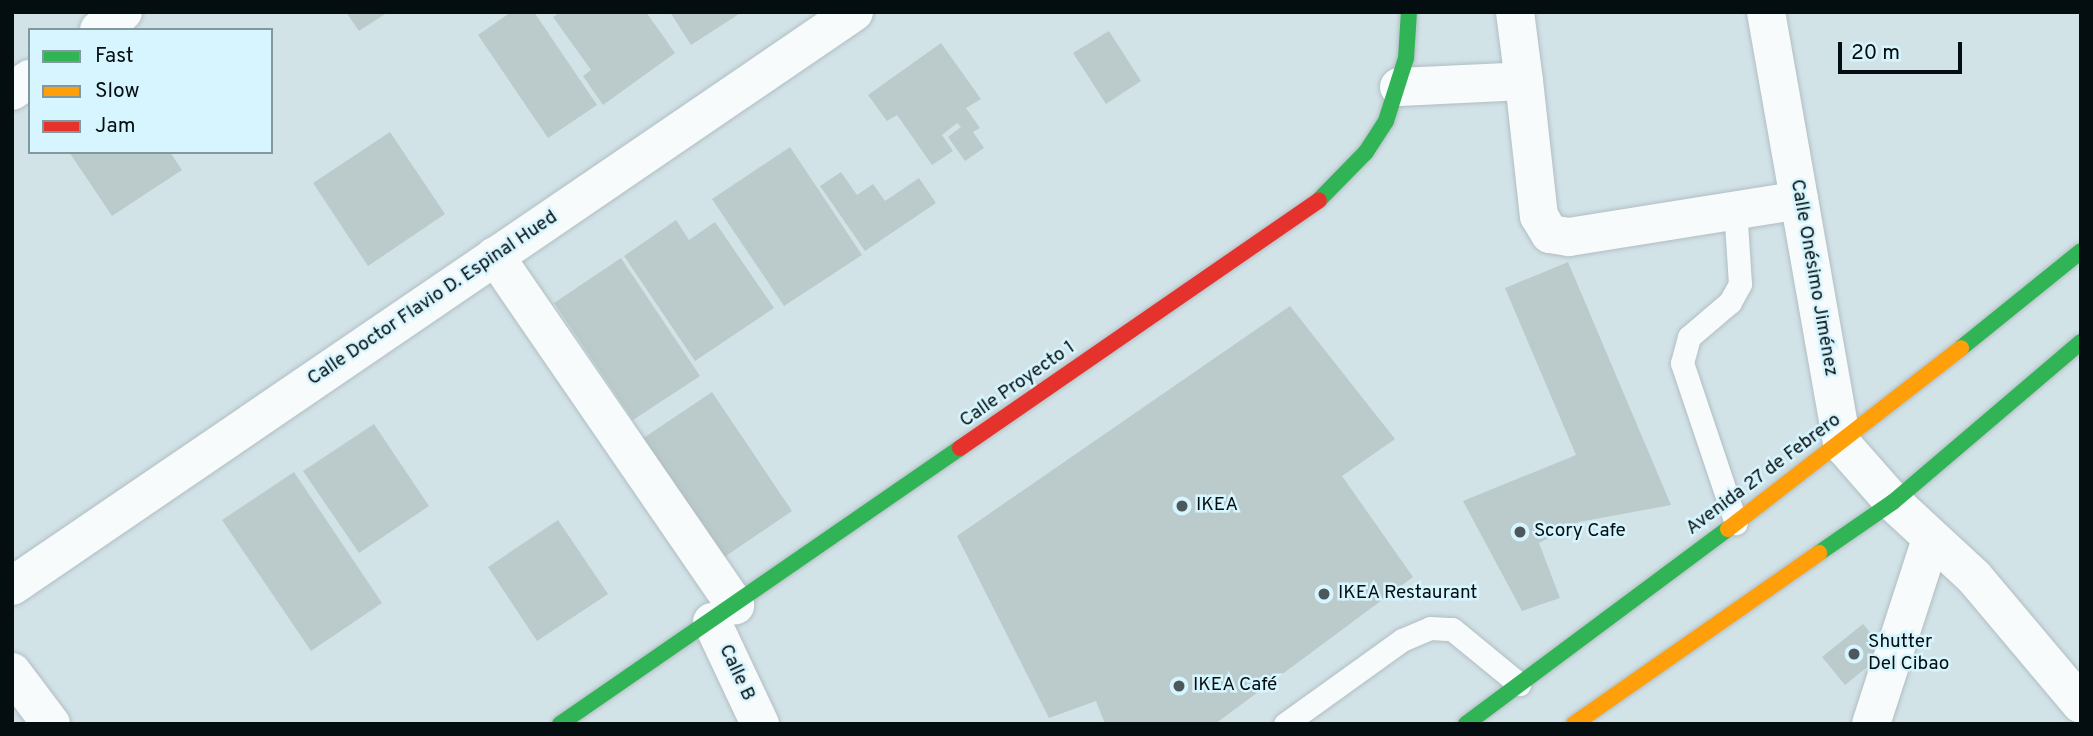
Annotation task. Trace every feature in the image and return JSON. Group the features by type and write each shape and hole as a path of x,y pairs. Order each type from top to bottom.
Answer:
{"main road":[{"name":"Calle Proyecto 1","path":"560,724 724,614 1318,201 1366,152 1399,87 1409,12"},
{"name":"Avenida 27 de Febrero","path":"1466,724 1842,444 2081,251"},
{"path":"1574,724 1892,502 2081,342"}],"street":[{"path":"102,28 123,12"},
{"name":"Calle Doctor Flavio D. Espinal Hued","path":"12,586 854,12"},
{"path":"1515,12 1539,216 1550,234 1569,237 1735,207 1799,200"},
{"name":"Calle Onésimo Jiménez","path":"1766,12 1842,444"},
{"path":"12,91 28,80"},
{"path":"1399,87 1524,81"},
{"name":"Calle B","path":"495,256 724,614 760,724"},
{"path":"1842,444 1892,502 1974,577 2081,704"},
{"path":"1871,724 1931,539"},
{"path":"12,672 51,724"}],"lane":[{"path":"1735,207 1740,284 1730,302 1689,337 1682,363 1736,523"},
{"path":"1285,724 1402,640 1430,628 1452,629 1519,684"}],"building":[{"path":"346,12 388,12 359,31"},
{"path":"511,12 534,12 597,105 548,138 478,35"},
{"path":"560,12 646,12 675,53 603,105 583,76 591,70 553,17"},
{"path":"670,12 742,12 691,45"},
{"path":"1109,31 1141,81 1106,104 1073,53"},
{"path":"941,43 981,99 966,108 980,128 973,132 984,148 965,161 948,137 961,127 957,123 942,135 953,151 932,165 897,115 887,121 868,95"},
{"path":"390,132 445,214 368,266 313,183"},
{"path":"790,147 862,255 784,306 712,199"},
{"path":"70,154 171,154 182,170 112,216"},
{"path":"841,172 857,195 873,184 885,201 919,178 936,203 865,251 820,186"},
{"path":"676,220 689,240 715,222 774,308 695,361 624,256"},
{"path":"621,258 700,376 633,420 554,303"},
{"path":"1568,262 1671,505 1579,522 1539,543 1560,598 1522,611 1463,501 1576,455 1505,288"},
{"name":"IKEA","path":"1290,306 1395,439 1342,476 1413,577 1215,724 1105,724 1096,701 1049,718 957,536"},
{"path":"712,392 792,511 720,560 639,441"},
{"path":"374,424 429,506 359,553 303,471"},
{"path":"294,472 382,603 311,651 222,520"},
{"path":"558,520 608,594 537,641 488,567"},
{"name":"Shutter Del Cibao","path":"1863,624 1886,652 1845,685 1822,657"}],"traffic: fast":[{"path":"1319,200 1366,152 1386,121 1406,58 1409,12"},
{"path":"1961,348 2081,251"},
{"path":"1819,553 1893,502 2081,342"},
{"path":"560,724 960,448"},
{"path":"1466,724 1728,529"}],"traffic: slow":[{"path":"1728,529 1961,348"},
{"path":"1574,724 1819,553"}],"traffic: jam":[{"path":"960,448 1319,200"}],"place":[{"name":"IKEA","path":"1182,506"},
{"name":"Scory Cafe","path":"1520,532"},
{"name":"IKEA Restaurant","path":"1324,594"},
{"name":"Shutter Del Cibao","path":"1854,654"},
{"name":"IKEA Café","path":"1179,686"}]}
